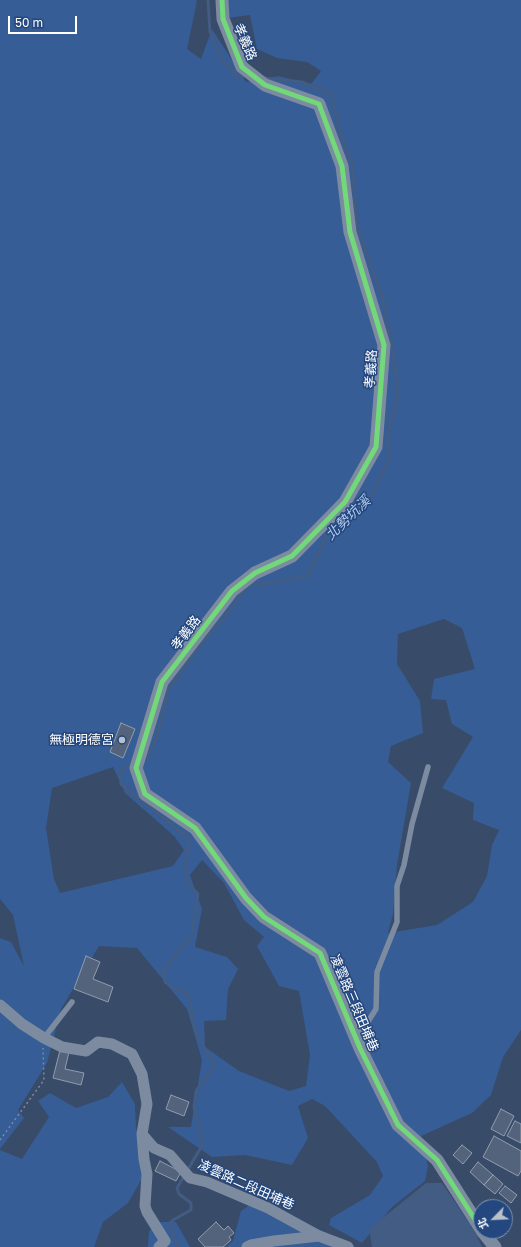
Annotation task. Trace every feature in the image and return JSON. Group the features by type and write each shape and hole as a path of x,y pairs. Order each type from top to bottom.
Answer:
{"street":[{"name":"孝義路","path":"153,712 162,682 232,591 255,573 292,556 345,502 376,447 384,345 350,232 342,166 319,104 265,85 242,68 223,19 222,0"},
{"name":"凌雲路三段田埔巷","path":"153,712 136,768 145,794 195,828 246,898 264,916 320,953 357,1040 398,1125 437,1160 473,1216"},
{"path":"0,1005 22,1024 44,1038 62,1046 86,1051 98,1042 112,1044 132,1054 142,1074 147,1104 142,1134 147,1174 145,1206 147,1212 165,1241 159,1247"},
{"name":"凌雲路二段田埔巷","path":"142,1134 154,1148 170,1155 190,1178 206,1182 268,1208 319,1236 348,1247"},
{"path":"247,1247 274,1241 319,1236"},
{"name":"凌雲路三段田埔巷","path":"489,1239 496,1247"}],"lane":[{"path":"357,1040 376,1010 377,972 397,922 398,886 404,865 412,824 428,767"},
{"path":"44,1038 72,1002"}],"path":[{"path":"0,1140 44,1080 44,1038"}],"shaded area":[{"path":"0,0 196,0 187,49 201,59 212,29 246,82 278,76 311,84 321,71 307,62 277,58 257,49 250,15 227,18 223,0 521,0 521,1030 503,1057 491,1095 472,1113 421,1136 428,1166 425,1181 392,1207 362,1243 329,1225 331,1218 370,1195 383,1176 377,1162 325,1106 312,1099 298,1106 308,1138 292,1165 245,1155 212,1157 168,1127 191,1127 202,1060 187,1009 137,948 99,946 61,1009 47,1063 18,1110 24,1118 0,1149 0,938 11,942 24,966 13,915 0,899","holes":["444,619 462,628 475,669 434,679 431,699 446,700 452,724 473,737 442,788 474,803 473,820 499,830 492,845 487,876 473,902 437,925 388,933 393,914 397,865 411,783 388,762 391,746 423,733 420,701 397,664 398,634","113,767 125,793 174,836 184,850 173,866 60,893 54,879 46,828 52,788","202,860 224,883 244,920 264,937 257,946 279,986 299,991 310,1055 306,1086 289,1091 239,1071 205,1047 204,1021 226,1020 228,989 238,969 227,957 195,947 202,909 190,875"]},
{"path":"122,1082 135,1104 136,1129 147,1141 149,1166 128,1203 103,1222 94,1247 0,1247 0,1150 22,1159 49,1117 38,1101 50,1093 76,1108 108,1097"},
{"path":"426,1183 442,1183 473,1229 473,1239 478,1239 482,1247 372,1247 369,1229"},
{"path":"257,1200 356,1247 226,1247 233,1241 241,1211"},
{"path":"161,1222 176,1222 190,1247 148,1247 149,1231"}],"building":[{"name":"無極明德宮","path":"121,723 135,729 123,758 110,752"},
{"path":"86,956 100,962 93,979 113,987 108,1002 74,989"},
{"path":"60,1050 69,1052 65,1069 84,1073 81,1085 53,1078"},
{"path":"171,1095 189,1102 184,1116 166,1109"},
{"path":"501,1109 514,1116 504,1136 491,1129"},
{"path":"515,1121 521,1124 521,1143 507,1136"},
{"path":"494,1136 521,1151 521,1171 518,1176 483,1157"},
{"path":"462,1145 472,1153 463,1164 453,1155"},
{"path":"160,1161 181,1172 176,1181 155,1171"},
{"path":"478,1162 493,1175 484,1185 470,1172"},
{"path":"493,1175 503,1184 495,1194 484,1185"},
{"path":"505,1186 517,1195 513,1200 513,1199 506,1199 499,1193"},
{"path":"216,1222 224,1230 228,1226 234,1233 229,1237 231,1240 223,1247 205,1247 198,1239"}],"waterway":[{"name":"北勢坑溪","path":"208,0 210,32 222,60 238,76 246,76"},
{"name":"北勢坑溪","path":"144,758 148,755 156,740 169,688 203,642 232,608 248,585 276,582 308,575 327,535 374,493 389,457 388,432 397,400 397,379 382,295 357,227 352,163 340,132 331,94 302,82 264,78"},
{"name":"北勢坑溪","path":"134,763 120,771 121,784 189,839 186,863 187,882 198,894 192,935 163,971 165,982 175,989 188,994 191,1005 192,1020 196,1033 214,1066 196,1091 194,1107 203,1144 177,1188 179,1194 191,1203 191,1210 173,1220 169,1224 178,1247"}],"cycle path":[{"path":"222,0 223,19 242,67 265,85 319,104 342,166 350,232 384,345 376,447 345,502 292,556 255,573 232,591 162,682 136,768 145,794 195,828 246,898 264,917 320,953 360,1048 398,1125 437,1160 473,1216"}],"place":[{"name":"無極明德宮","path":"122,740"}]}
